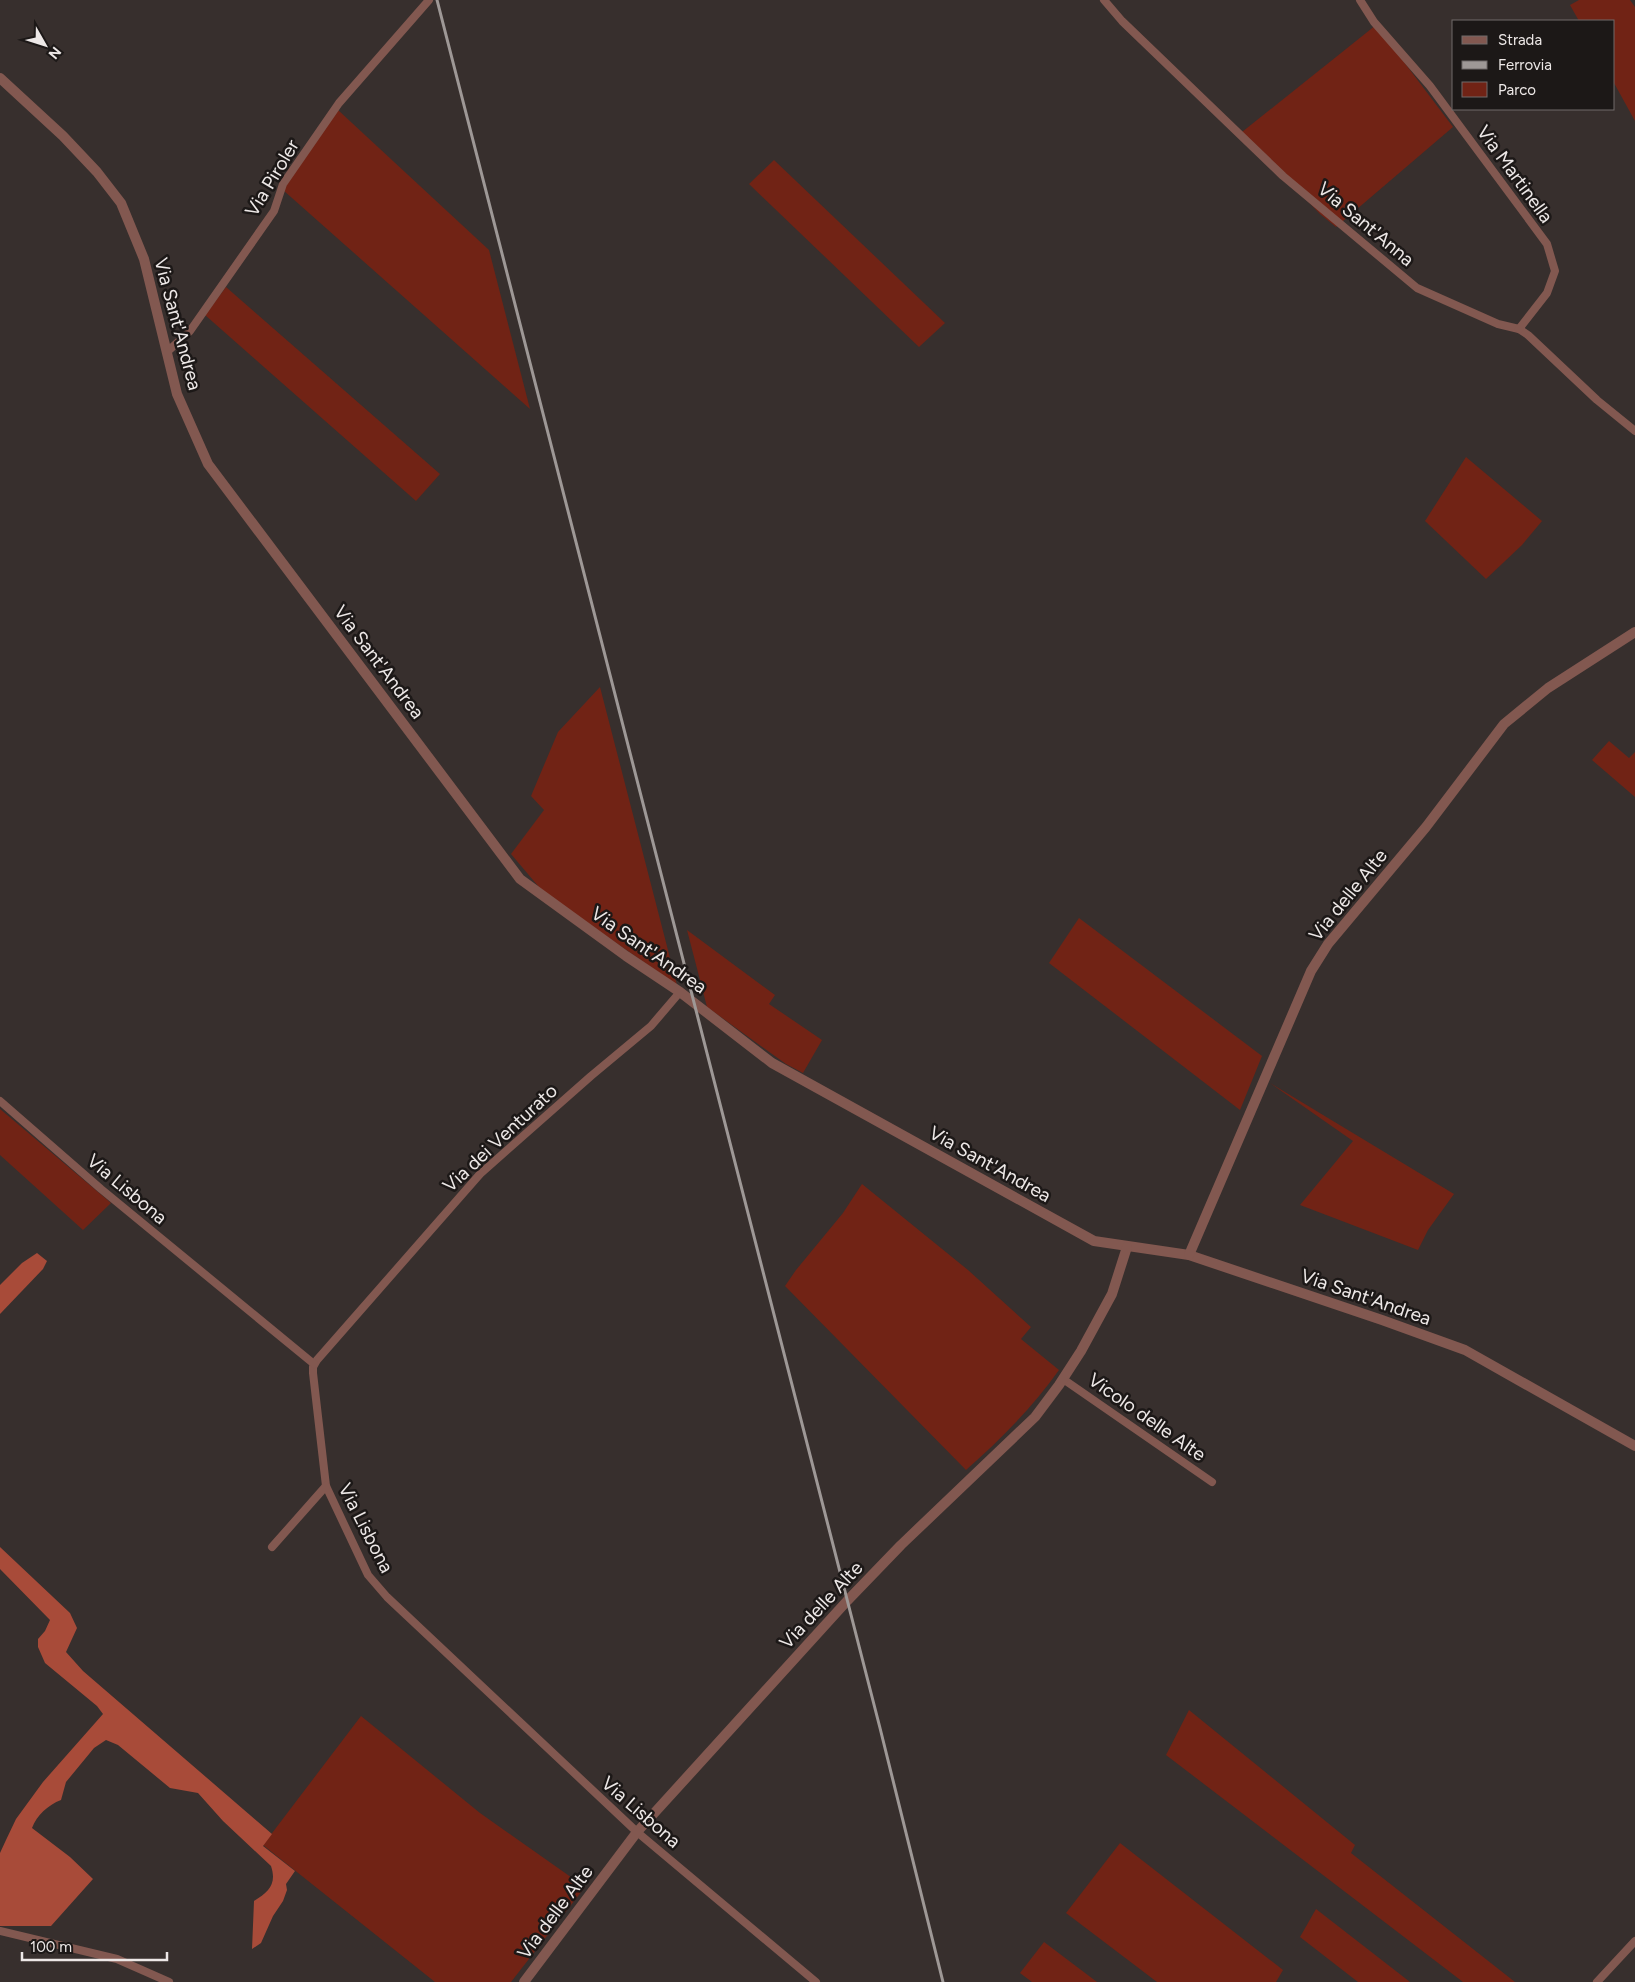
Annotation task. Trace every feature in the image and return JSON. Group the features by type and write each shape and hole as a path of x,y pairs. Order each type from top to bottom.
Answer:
{"street":[{"name":"Via Piroler","path":"167,352 190,331 274,211 283,184 339,103 429,0"},
{"name":"Via Sant'Anna","path":"1104,0 1122,21 1283,176 1417,288 1498,324 1519,330 1528,335 1597,400 1635,431"},
{"name":"Via Martinella","path":"1360,0 1374,22 1430,86 1546,244 1555,271 1547,293 1519,330"},
{"name":"Via Sant'Andrea","path":"0,78 64,136 97,172 121,203 144,259 177,394 208,464 520,879 626,956 680,992 772,1063 1094,1241 1189,1255 1465,1350 1635,1446"},
{"name":"Via delle Alte","path":"1189,1255 1311,971 1328,944 1426,827 1504,724 1548,688 1635,632"},
{"name":"Via dei Venturato","path":"314,1364 480,1174 651,1026 680,992"},
{"name":"Via Lisbona","path":"0,1101 102,1190 314,1364 313,1385 326,1486 368,1575 387,1598 637,1832 816,1982"},
{"name":"Via delle Alte","path":"524,1982 637,1832 901,1545 1035,1416 1081,1351 1112,1294 1126,1246"},
{"name":"Vicolo delle Alte","path":"1063,1379 1080,1388 1212,1482"},
{"path":"272,1547 326,1486"},
{"path":"0,1931 117,1958 169,1982"},
{"path":"1597,1982 1635,1941"}],"green space":[{"path":"1579,0 1630,0 1635,7 1635,121 1615,85 1615,20 1578,20 1570,5"},
{"path":"1376,25 1453,127 1336,227 1320,214 1242,132"},
{"path":"338,110 489,250 530,409 283,190"},
{"path":"774,160 945,323 919,347 749,184"},
{"path":"226,287 440,474 416,501 205,315"},
{"path":"1466,457 1542,521 1522,545 1486,579 1425,521"},
{"path":"600,687 677,985 544,893 511,854 544,810 531,796 558,732"},
{"path":"1609,741 1629,758 1635,752 1635,797 1592,760"},
{"path":"1079,918 1262,1056 1240,1110 1049,963"},
{"path":"687,930 775,995 769,1004 822,1040 803,1073 786,1064 707,1007"},
{"path":"1270,1083 1454,1194 1428,1230 1418,1250 1300,1205 1353,1141"},
{"path":"0,1109 111,1203 83,1230 0,1155"},
{"path":"862,1184 968,1270 1031,1327 1021,1339 1059,1370 1016,1423 966,1470 785,1286 843,1213"},
{"path":"1189,1710 1355,1845 1351,1853 1515,1982 1463,1982 1166,1755"},
{"path":"361,1716 480,1813 585,1887 511,1982 435,1982 263,1845"},
{"path":"1120,1843 1283,1970 1276,1982 1157,1982 1066,1913"},
{"path":"1316,1909 1410,1982 1358,1982 1300,1937"},
{"path":"1044,1942 1097,1982 1032,1982 1020,1973"}],"shaded area":[{"path":"37,1253 47,1261 43,1269 0,1314 0,1285 22,1263"},
{"path":"0,1547 70,1613 77,1628 66,1652 83,1671 272,1834 263,1846 295,1871 286,1884 287,1890 283,1901 273,1916 261,1943 252,1949 254,1901 268,1891 272,1883 273,1872 271,1866 223,1821 198,1793 170,1788 118,1745 106,1740 94,1748 66,1782 61,1800 44,1811 32,1828 70,1857 93,1879 51,1926 0,1926 0,1853 16,1819 43,1782 103,1714 97,1706 45,1663 38,1647 38,1639 45,1631 50,1620 0,1569"}],"railway":[{"path":"437,0 880,1728 943,1982"}]}
